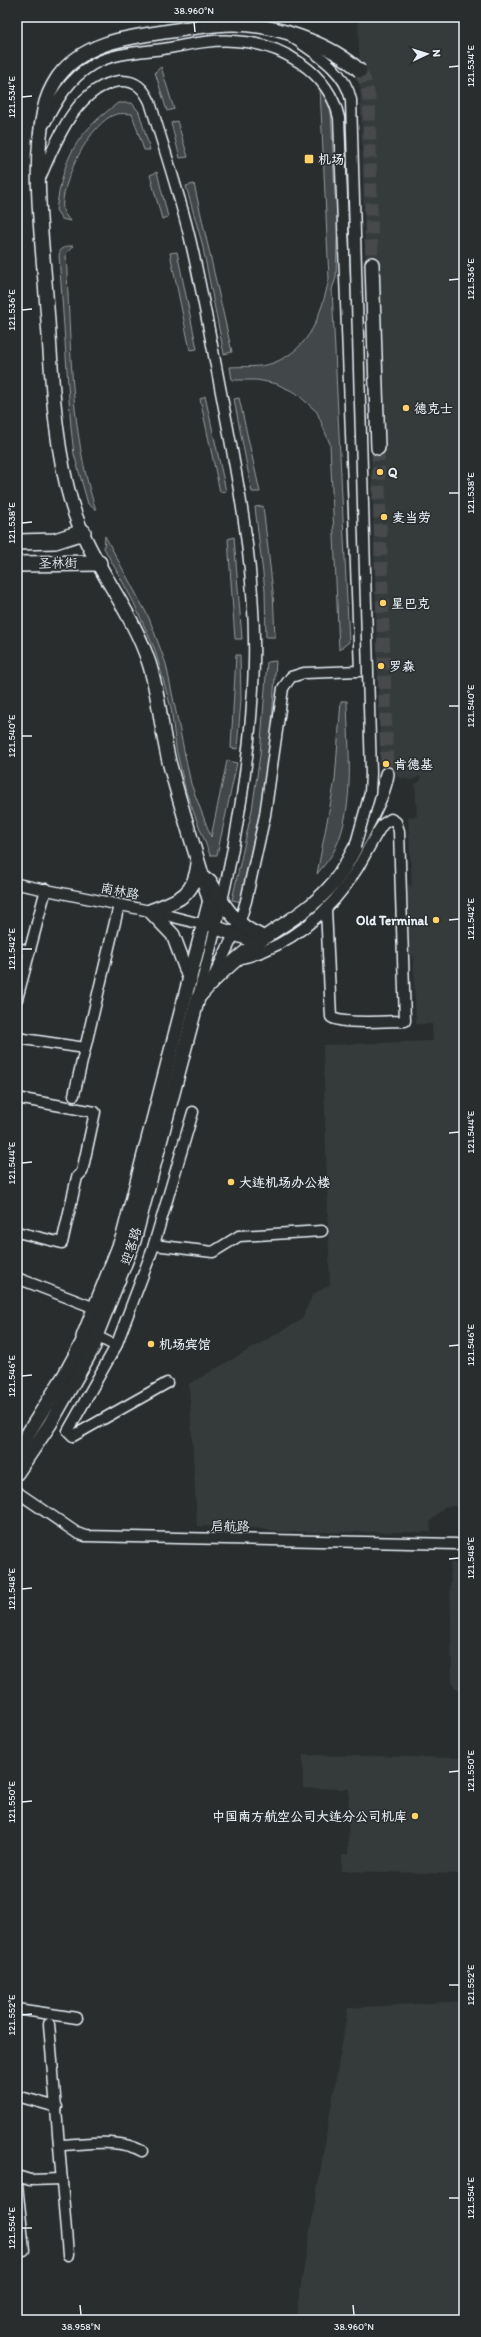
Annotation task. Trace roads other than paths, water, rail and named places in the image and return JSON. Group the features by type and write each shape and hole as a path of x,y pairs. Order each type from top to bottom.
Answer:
{"highway":[{"name":"圣林街","path":"17,542 55,541 83,532"},
{"name":"圣林街","path":"17,564 99,563"}],"main road":[{"path":"237,928 215,900 199,860 170,767 149,663 131,621 99,563 72,507 57,431 39,180 44,108 54,83 69,64 95,47 112,41 220,24 245,24 288,35 335,52 360,71"},
{"path":"372,264 378,448"},
{"path":"198,998 212,981 237,959 261,940 297,917 331,886 355,847 378,801 387,774"},
{"path":"190,980 173,935 150,911 186,895 193,886 199,860"},
{"path":"215,900 211,926 237,928 261,940"},
{"name":"迎客路","path":"17,1451 64,1376 83,1341 82,1337 120,1246 190,980 211,926"},
{"name":"迎客路","path":"17,1473 74,1384 94,1346 96,1336 134,1241 198,998"}],"street":[{"path":"288,35 338,73 345,82 351,100 371,773 370,793 355,847"},
{"path":"42,128 57,100 72,81 99,61 137,52 220,41 240,41 263,45 287,55 310,70 324,83 336,107 340,130 344,223 360,671 304,673 291,678 283,688 265,815 246,901 237,928 212,981"},
{"path":"39,180 54,145 71,115 96,91 109,84 125,81 140,86 145,92 172,172 191,242 242,504 247,538 252,593 254,661 248,752 241,805 215,900"},
{"path":"237,959 272,948 318,918 357,870 383,824 388,820 394,820 399,831 405,1021 369,1022 338,1020 331,1017 326,909"},
{"name":"南林路","path":"17,884 120,904 211,926"},
{"path":"17,999 46,889"},
{"path":"74,1095 120,904"},
{"path":"198,998 211,926"},
{"path":"17,948 30,951"},
{"path":"17,1038 85,1048"},
{"path":"17,1098 94,1112 82,1172 76,1177 62,1243 17,1232"},
{"path":"167,1384 73,1436 68,1431 116,1346 154,1245 193,1112"},
{"path":"154,1245 213,1252 239,1236 322,1231"},
{"path":"17,1278 95,1308"},
{"path":"96,1336 116,1346"},
{"name":"启航路","path":"17,1492 77,1533 85,1536 456,1544"},
{"path":"17,2009 77,2018"},
{"path":"49,2024 68,2255"},
{"path":"17,2096 57,2107"},
{"path":"60,2145 118,2144 130,2145 142,2151"},
{"path":"17,2176 30,2180 62,2179"},
{"path":"17,2185 24,2250"}],"tunnel":[{"path":"360,71 365,81 369,97 372,264"},
{"path":"378,448 387,774"}],"place":[{"name":"机场","path":"309,159"},
{"name":"德克士","path":"406,408"},
{"name":"Q","path":"380,472"},
{"name":"麦当劳","path":"384,517"},
{"name":"星巴克","path":"383,603"},
{"name":"罗森","path":"381,666"},
{"name":"肯德基","path":"386,764"},
{"name":"Old Terminal","path":"436,920"},
{"name":"大连机场办公楼","path":"231,1182"},
{"name":"机场宾馆","path":"151,1344"},
{"name":"中国南方航空公司大连分公司机库","path":"415,1816"}]}
